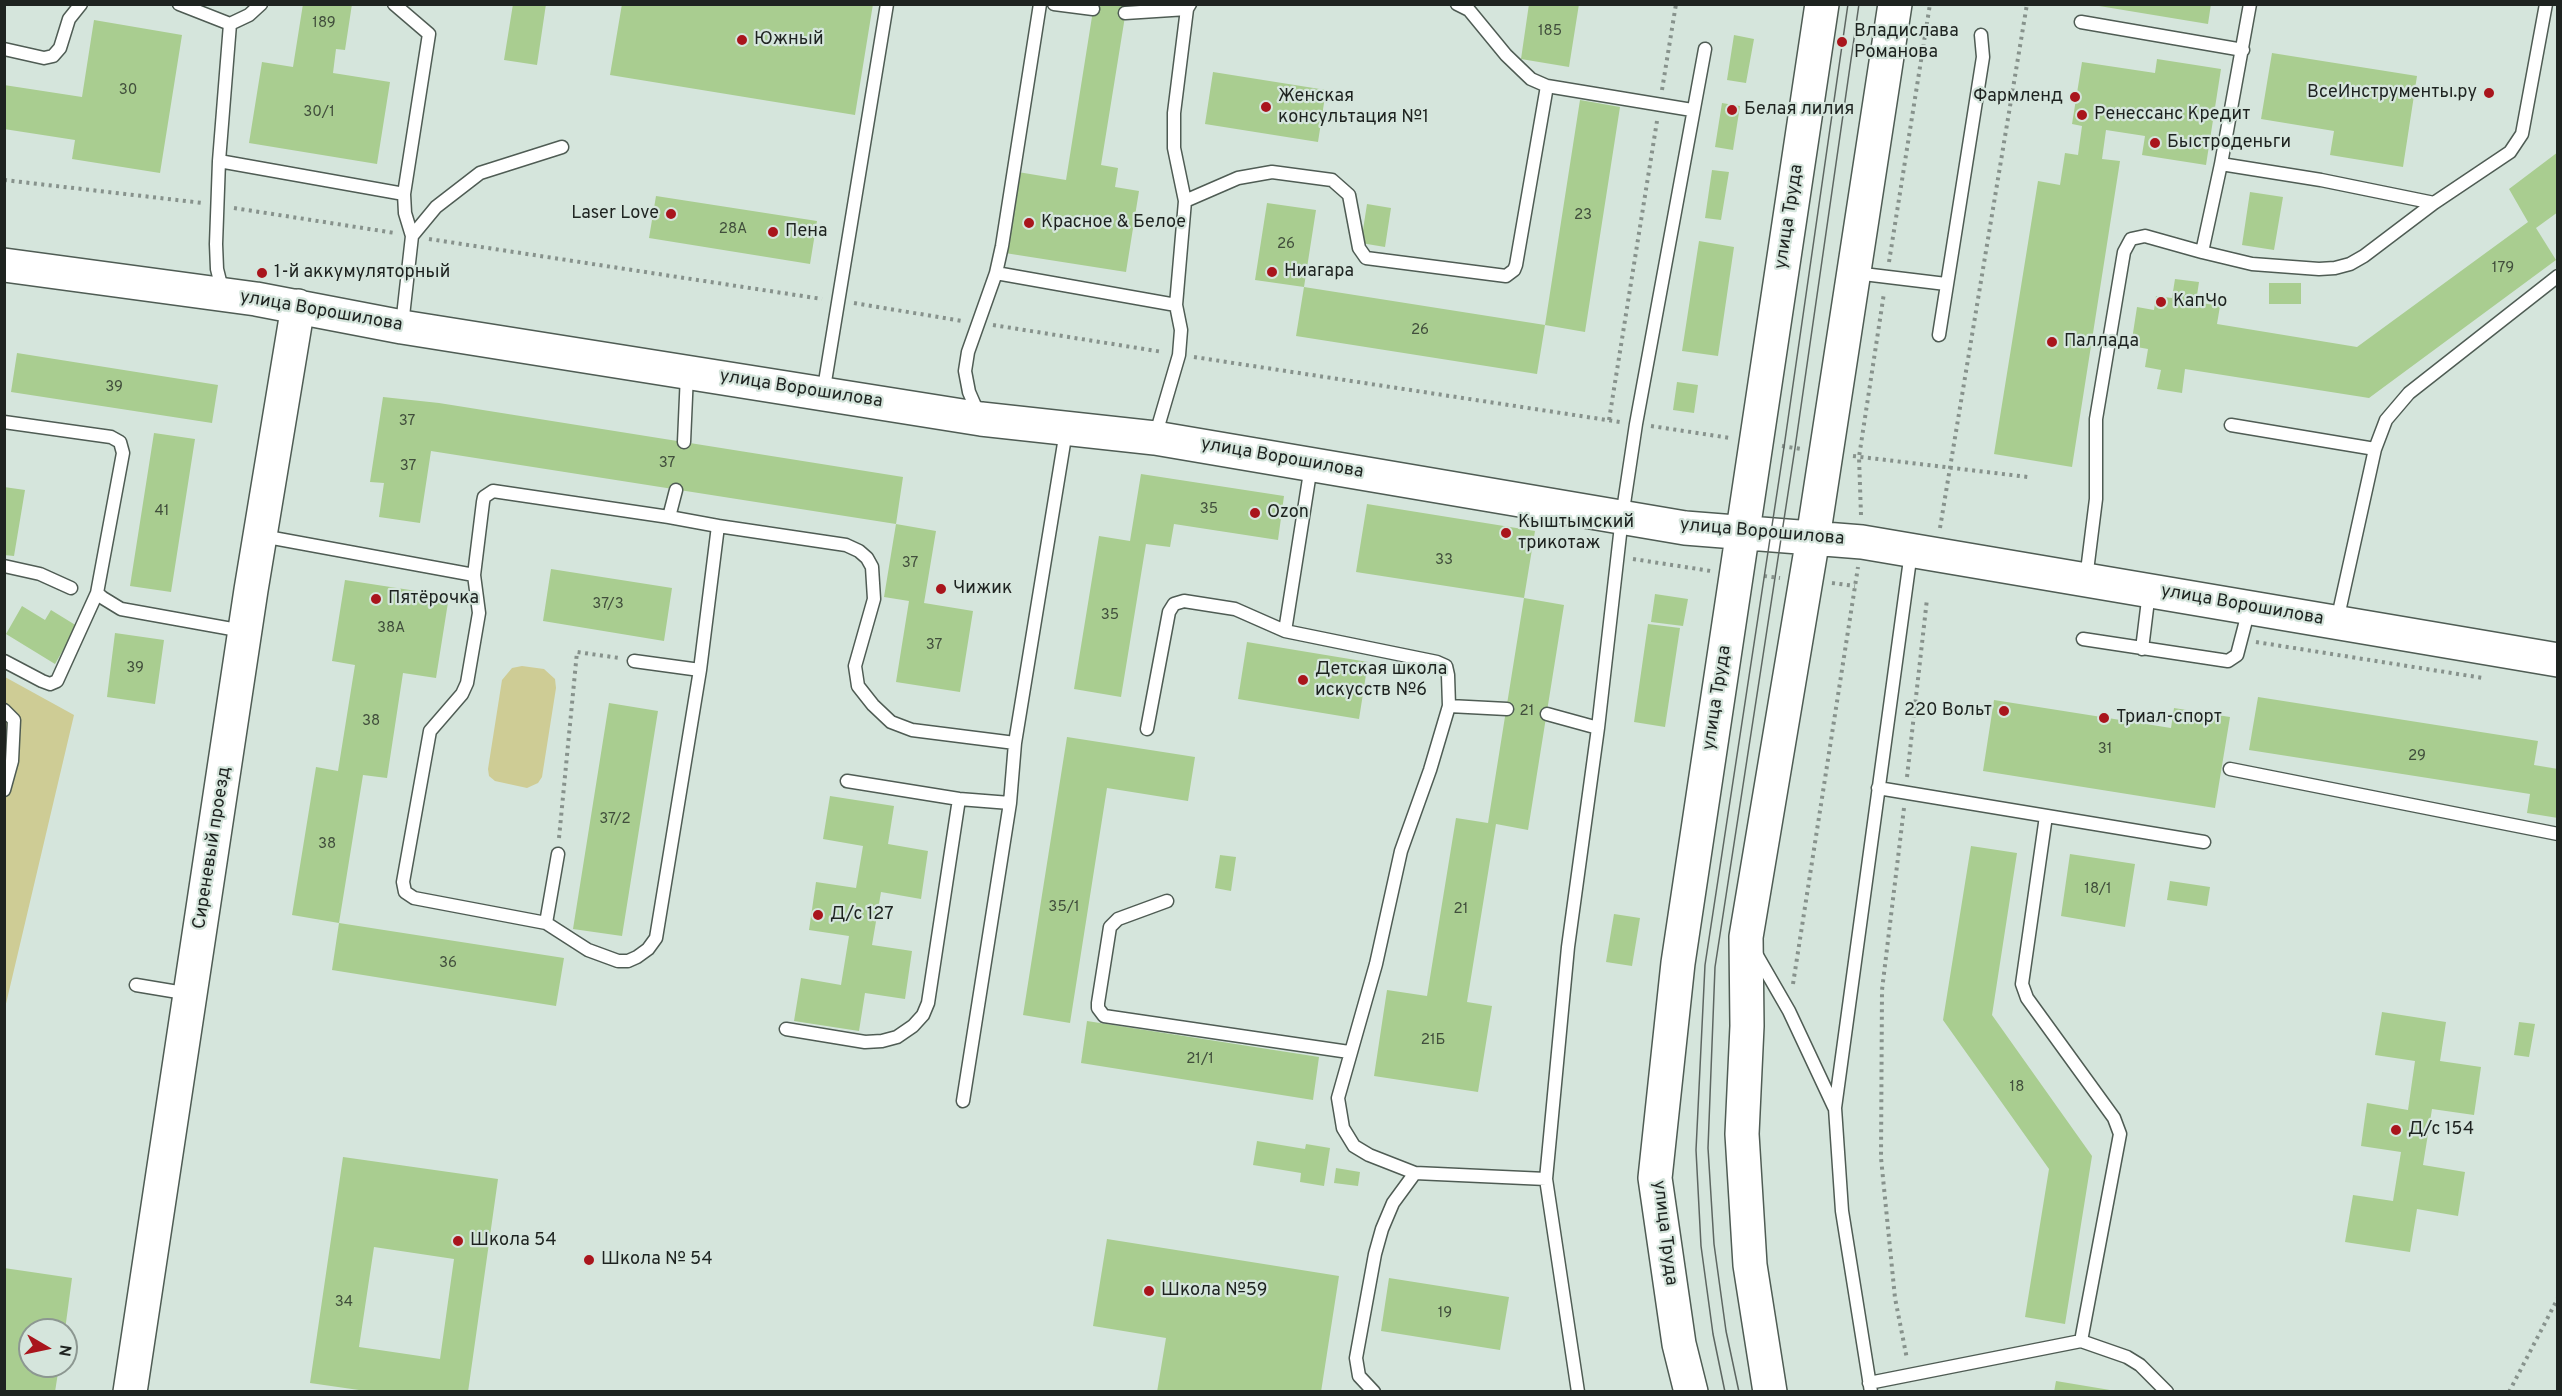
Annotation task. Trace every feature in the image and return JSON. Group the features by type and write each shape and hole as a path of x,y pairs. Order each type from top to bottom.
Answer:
{"main road":[{"name":"улица Труда","path":"1691,1392 1678,1344 1655,1178 1678,963 1822,4"},
{"path":"1770,1392 1750,1265 1743,1146 1747,1026 1746,937 1813,538 1895,4"},
{"name":"улица Ворошилова","path":"4,265 298,306 402,327 981,418 1066,430 1155,438 1685,528 1862,542 2558,660"},
{"name":"Сиреневый проезд","path":"130,1392 298,306"}],"lane":[{"path":"4,49 44,58 53,56 60,48 69,19 81,4"},
{"path":"179,4 230,24 249,15 261,4"},
{"path":"394,4 429,34 404,194 405,213 412,236 402,327"},
{"path":"823,394 887,4"},
{"path":"981,418 969,392 965,371 968,352 996,273 1002,246 1040,4"},
{"path":"1054,4 1093,9"},
{"path":"1457,4 1469,10 1518,68 1531,79 1547,86 1692,110"},
{"path":"2202,252 2221,164 2250,4"},
{"path":"2086,580 2096,499 2096,419 2124,252 2131,239 2145,236 2252,264 2335,268 2350,264 2434,203 2510,152 2519,141 2546,4"},
{"path":"1125,13 1188,7 1174,112 1174,148 1185,201 1176,305 1181,330 1179,355 1155,438"},
{"path":"2081,22 2243,50"},
{"path":"224,295 217,269 217,205 230,24"},
{"path":"1939,335 1983,57 1981,35"},
{"path":"1578,1392 1546,1179 1568,947 1598,728 1622,517 1636,424 1704,49"},
{"path":"1185,201 1238,178 1272,172 1332,180 1343,187 1349,195 1359,248 1366,258 1506,276 1514,270 1516,265 1547,86"},
{"path":"412,236 436,207 480,173 562,147"},
{"path":"219,160 404,194"},
{"path":"2221,164 2321,180 2434,203"},
{"path":"996,273 1176,305"},
{"path":"1854,273 1946,284"},
{"path":"2337,622 2375,449 2386,420 2409,393 2558,276"},
{"path":"684,442 688,371"},
{"path":"4,422 111,437 120,442 123,453 97,592 57,681 51,684 42,681 4,661"},
{"path":"2231,425 2375,449"},
{"path":"963,1101 1010,803 1015,743 1066,430"},
{"path":"1285,631 1311,464"},
{"path":"669,517 676,490"},
{"path":"718,526 700,670 656,938 648,949 628,961 618,961 588,950 546,923 409,896 403,888 430,731 462,694 467,683 479,613 474,575 483,502 484,497 493,491 846,545 859,551 872,567 874,599 855,666 858,686 873,705 891,722 912,730 1015,743"},
{"path":"261,535 474,575"},
{"path":"1911,550 1835,1108 1842,1211 1870,1387 1910,1374 2081,1341 2127,1357 2139,1365 2167,1392"},
{"path":"4,566 40,574 71,588"},
{"path":"2142,649 2149,591"},
{"path":"97,592 110,604 121,609 246,631"},
{"path":"1147,729 1168,612 1174,603 1184,601 1235,609 1285,631 1442,663 1448,675 1449,706 1401,852 1376,964 1349,1052 1338,1098 1343,1128 1354,1146 1369,1155 1415,1173 1546,1179"},
{"path":"2083,639 2228,661 2237,655 2249,608"},
{"path":"634,661 700,670"},
{"path":"1449,706 1507,709"},
{"path":"4,710 14,720 12,761 4,790"},
{"path":"1547,714 1598,728"},
{"path":"2230,769 2558,834"},
{"path":"847,781 959,799 1010,803"},
{"path":"1878,788 2204,842"},
{"path":"786,1029 865,1042 882,1041 897,1036 913,1026 922,1015 928,1003 959,799"},
{"path":"2046,816 2022,984 2027,998 2114,1118 2120,1134 2081,1341"},
{"path":"546,923 558,854"},
{"path":"1167,901 1118,920 1110,927 1098,1003 1098,1008 1104,1016 1349,1052"},
{"path":"1746,937 1789,1011 1835,1108"},
{"path":"136,986 191,994"},
{"path":"1374,1392 1359,1376 1356,1358 1375,1254 1382,1228 1393,1203 1415,1173"}],"path":[{"path":"1609,420 1676,4"},
{"path":"1789,1011 1862,542 1859,457 1930,4"},
{"path":"1940,529 1948,467 2027,4"},
{"path":"4,180 217,205 1826,453 2028,477"},
{"path":"1619,557 1709,570"},
{"path":"1910,1374 1894,1298 1881,1158 1882,990 1928,599"},
{"path":"2241,640 2487,678"},
{"path":"558,854 577,652 634,661"},
{"path":"2509,1392 2558,1298"}],"shaded area":[{"path":"522,666 544,669 555,679 556,688 542,777 538,783 527,788 495,781 489,776 488,769 502,680 512,668"},
{"path":"5,677 74,715 5,1008"}],"building":[{"path":"303,4 352,4 345,50 336,49 333,73 390,82 377,164 249,143 262,62 293,67"},
{"path":"513,4 546,4 537,65 504,60"},
{"name":"Южный","path":"622,4 873,4 855,115 610,75"},
{"path":"1094,4 1127,4 1101,165 1118,168 1115,187 1139,191 1126,272 1005,253 1018,172 1066,180"},
{"path":"1529,4 1579,4 1569,67 1521,59"},
{"path":"2087,4 2211,4 2208,24"},
{"path":"94,20 182,35 160,173 72,159 75,140 4,129 4,85 82,97"},
{"path":"1734,35 1754,39 1746,83 1727,80"},
{"path":"2272,53 2417,76 2403,167 2330,155 2334,131 2261,119"},
{"name":"Паллада","path":"2157,59 2221,69 2206,165 2142,155 2145,136 2106,130 2102,159 2120,161 2072,467 1994,454 2038,181 2060,185 2065,153 2078,155 2082,126 2072,124 2082,62 2155,73"},
{"name":"Женская консультация №1","path":"1213,72 1326,90 1318,142 1205,124"},
{"path":"1580,100 1620,107 1585,332 1545,325"},
{"path":"1722,103 1740,106 1733,150 1715,147"},
{"path":"2558,152 2558,212 2536,228 2556,260 2369,398 2185,369 2182,393 2157,389 2161,370 2145,367 2148,349 2131,346 2137,307 2154,310 2156,296 2172,298 2175,279 2199,282 2196,302 2220,306 2217,324 2357,347 2528,222 2509,189"},
{"path":"1712,170 1729,172 1721,220 1705,218"},
{"path":"2250,192 2283,197 2274,250 2242,245"},
{"path":"656,196 817,221 810,264 649,238"},
{"path":"1267,203 1316,210 1304,287 1255,280"},
{"path":"1367,204 1391,208 1385,247 1361,243"},
{"path":"1699,241 1734,247 1718,356 1682,351"},
{"path":"2269,283 2301,283 2301,304 2269,304"},
{"path":"1304,287 1545,325 1537,374 1296,336"},
{"path":"17,353 218,385 212,423 11,392"},
{"path":"1677,382 1698,385 1694,413 1673,410"},
{"path":"383,397 439,403 903,477 896,524 431,451 420,523 379,517 384,483 370,482"},
{"path":"154,433 195,439 171,592 130,586"},
{"path":"1141,474 1284,496 1278,540 1174,524 1170,547 1146,544 1121,697 1074,689 1099,536 1130,541"},
{"path":"4,487 25,490 14,556 4,555"},
{"path":"1367,504 1535,531 1524,598 1356,572"},
{"path":"896,524 936,531 924,603 973,611 960,692 896,682 909,601 884,597"},
{"path":"551,569 672,588 664,641 543,621"},
{"path":"345,580 449,596 436,678 403,673 387,778 363,775 339,923 292,915 316,767 338,771 355,665 332,661"},
{"path":"1655,594 1688,599 1683,626 1651,622"},
{"path":"1524,598 1564,605 1528,830 1496,824 1467,1002 1492,1006 1478,1092 1374,1076 1387,990 1427,996 1456,818 1488,823"},
{"path":"22,606 45,620 51,610 77,626 55,664 6,634"},
{"path":"1648,624 1680,628 1665,727 1634,722"},
{"path":"115,633 164,640 155,704 107,697"},
{"name":"Детская школа искусств №6","path":"1247,642 1368,662 1359,719 1238,699"},
{"path":"2258,697 2538,741 2534,765 2558,769 2558,818 2527,813 2530,794 2249,750"},
{"path":"1994,700 2171,728 2174,708 2230,717 2215,808 1983,771"},
{"path":"609,703 658,711 622,936 573,929"},
{"path":"1067,737 1195,757 1188,801 1107,788 1070,1023 1023,1015"},
{"path":"830,796 894,806 888,844 928,851 921,899 881,892 872,945 912,951 905,999 865,993 859,1031 794,1021 801,978 841,985 849,936 809,930 816,882 856,888 863,846 823,839"},
{"path":"1971,846 2017,853 1992,1015 2092,1156 2065,1324 2025,1317 2049,1169 1943,1020"},
{"path":"2070,854 2135,864 2125,927 2061,916"},
{"path":"1220,855 1236,857 1231,891 1215,888"},
{"path":"2170,881 2210,887 2207,906 2167,900"},
{"path":"1614,914 1640,918 1632,966 1606,962"},
{"path":"339,923 564,958 556,1006 332,970"},
{"name":"Д/с 154","path":"2382,1012 2446,1022 2440,1061 2481,1067 2474,1115 2432,1109 2423,1165 2465,1172 2458,1216 2417,1209 2410,1252 2345,1242 2353,1195 2393,1201 2401,1152 2361,1146 2367,1103 2408,1110 2415,1061 2375,1055"},
{"path":"1087,1021 1319,1057 1313,1100 1081,1063"},
{"path":"2519,1022 2535,1024 2529,1057 2514,1055"},
{"path":"1257,1141 1305,1149 1306,1144 1330,1148 1324,1186 1300,1182 1301,1173 1253,1165"},
{"path":"343,1157 498,1179 468,1392 373,1392 310,1383","holes":["374,1247 454,1259 440,1359 359,1347"]},
{"path":"1336,1168 1360,1172 1358,1186 1334,1183"},
{"path":"1107,1239 1339,1276 1321,1392 1157,1392 1166,1338 1093,1326"},
{"path":"4,1268 72,1278 67,1318 18,1318 18,1378 57,1378 55,1392 4,1392"},
{"path":"1389,1278 1509,1297 1500,1350 1381,1331"},
{"path":"2056,1381 2110,1390 2110,1392 2054,1392"}],"tram line":[{"path":"1725,1392 1713,1334 1701,1246 1696,1150 1705,965 1784,447 1848,4"},
{"path":"1739,1392 1726,1331 1714,1244 1708,1148 1715,967 1795,448 1859,4"}],"place":[{"name":"Южный","path":"742,40"},
{"name":"Владислава Романова","path":"1842,42"},
{"name":"ВсеИнструменты.ру","path":"2489,93"},
{"name":"Фармленд","path":"2075,97"},
{"name":"Женская консультация №1","path":"1266,107"},
{"name":"Белая лилия","path":"1732,110"},
{"name":"Ренессанс Кредит","path":"2082,115"},
{"name":"Быстроденьги","path":"2155,143"},
{"name":"Laser Love","path":"671,214"},
{"name":"Красное & Белое","path":"1029,223"},
{"name":"Пена","path":"773,232"},
{"name":"Ниагара","path":"1272,272"},
{"name":"1-й аккумуляторный","path":"262,273"},
{"name":"КапЧо","path":"2161,302"},
{"name":"Паллада","path":"2052,342"},
{"name":"Ozon","path":"1255,513"},
{"name":"Кыштымский трикотаж","path":"1506,533"},
{"name":"Чижик","path":"941,589"},
{"name":"Пятёрочка","path":"376,599"},
{"name":"Детская школа искусств №6","path":"1303,680"},
{"name":"220 Вольт","path":"2004,711"},
{"name":"Триал-спорт","path":"2104,718"},
{"name":"Д/с 127","path":"818,915"},
{"name":"Д/с 154","path":"2396,1130"},
{"name":"Школа 54","path":"458,1241"},
{"name":"Школа № 54","path":"589,1260"},
{"name":"Школа №59","path":"1149,1291"}]}
